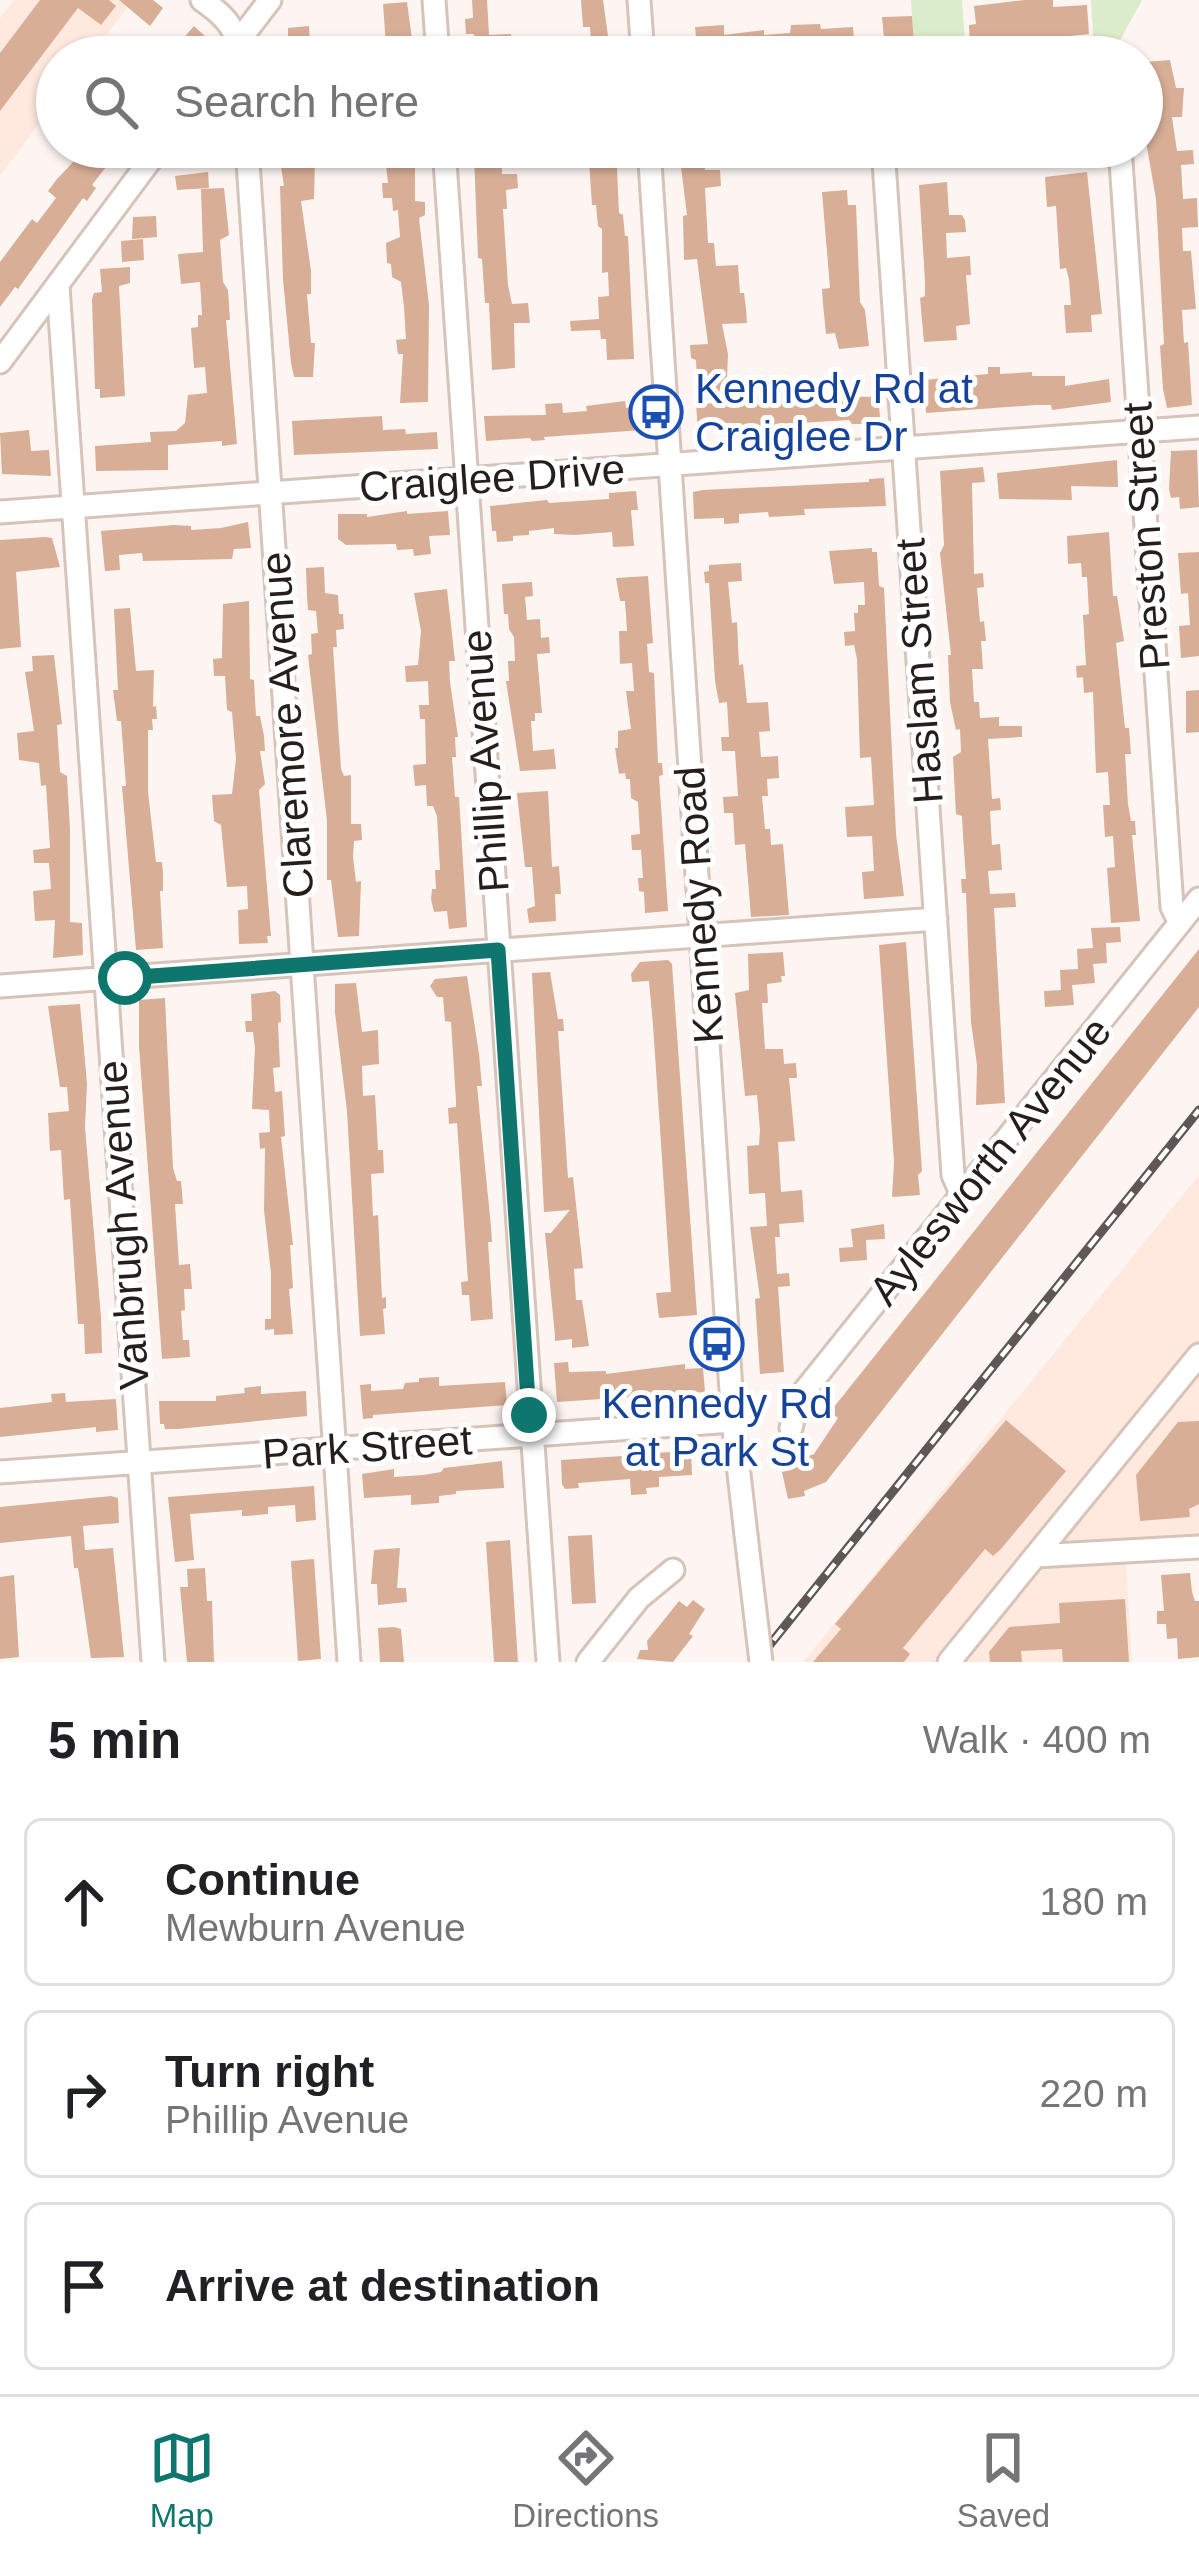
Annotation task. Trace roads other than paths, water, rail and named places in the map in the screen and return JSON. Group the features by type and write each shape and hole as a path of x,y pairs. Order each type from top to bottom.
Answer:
{"street":[{"path":"202,0 228,21 231,36"},
{"path":"246,36 270,0"},
{"path":"434,0 437,36"},
{"path":"639,0 642,36"},
{"path":"0,362 145,168"},
{"name":"Claremore Avenue","path":"249,168 350,1662"},
{"name":"Phillip Avenue","path":"445,168 548,1662"},
{"name":"Kennedy Road","path":"650,168 733,1421 761,1662"},
{"name":"Haslam Street","path":"884,168 952,1174 961,1193"},
{"name":"Preston Street","path":"1121,168 1172,907 1180,923"},
{"name":"Vanbrugh Avenue","path":"58,286 153,1662"},
{"name":"Craiglee Drive","path":"0,512 1199,427"},
{"name":"Aylesworth Avenue","path":"791,1428 798,1399 1199,899"},
{"path":"0,986 937,919"},
{"path":"950,1662 1199,1354"},
{"name":"Park Street","path":"0,1472 733,1421"},
{"path":"1035,1556 1199,1547"},
{"path":"588,1662 639,1598 673,1570"}],"railway":[{"path":"756,1662 1199,1110"}],"place":[{"name":"Kennedy Rd at Craiglee Dr","path":"656,412"},
{"name":"Kennedy Rd at Park St","path":"717,1344"}]}
